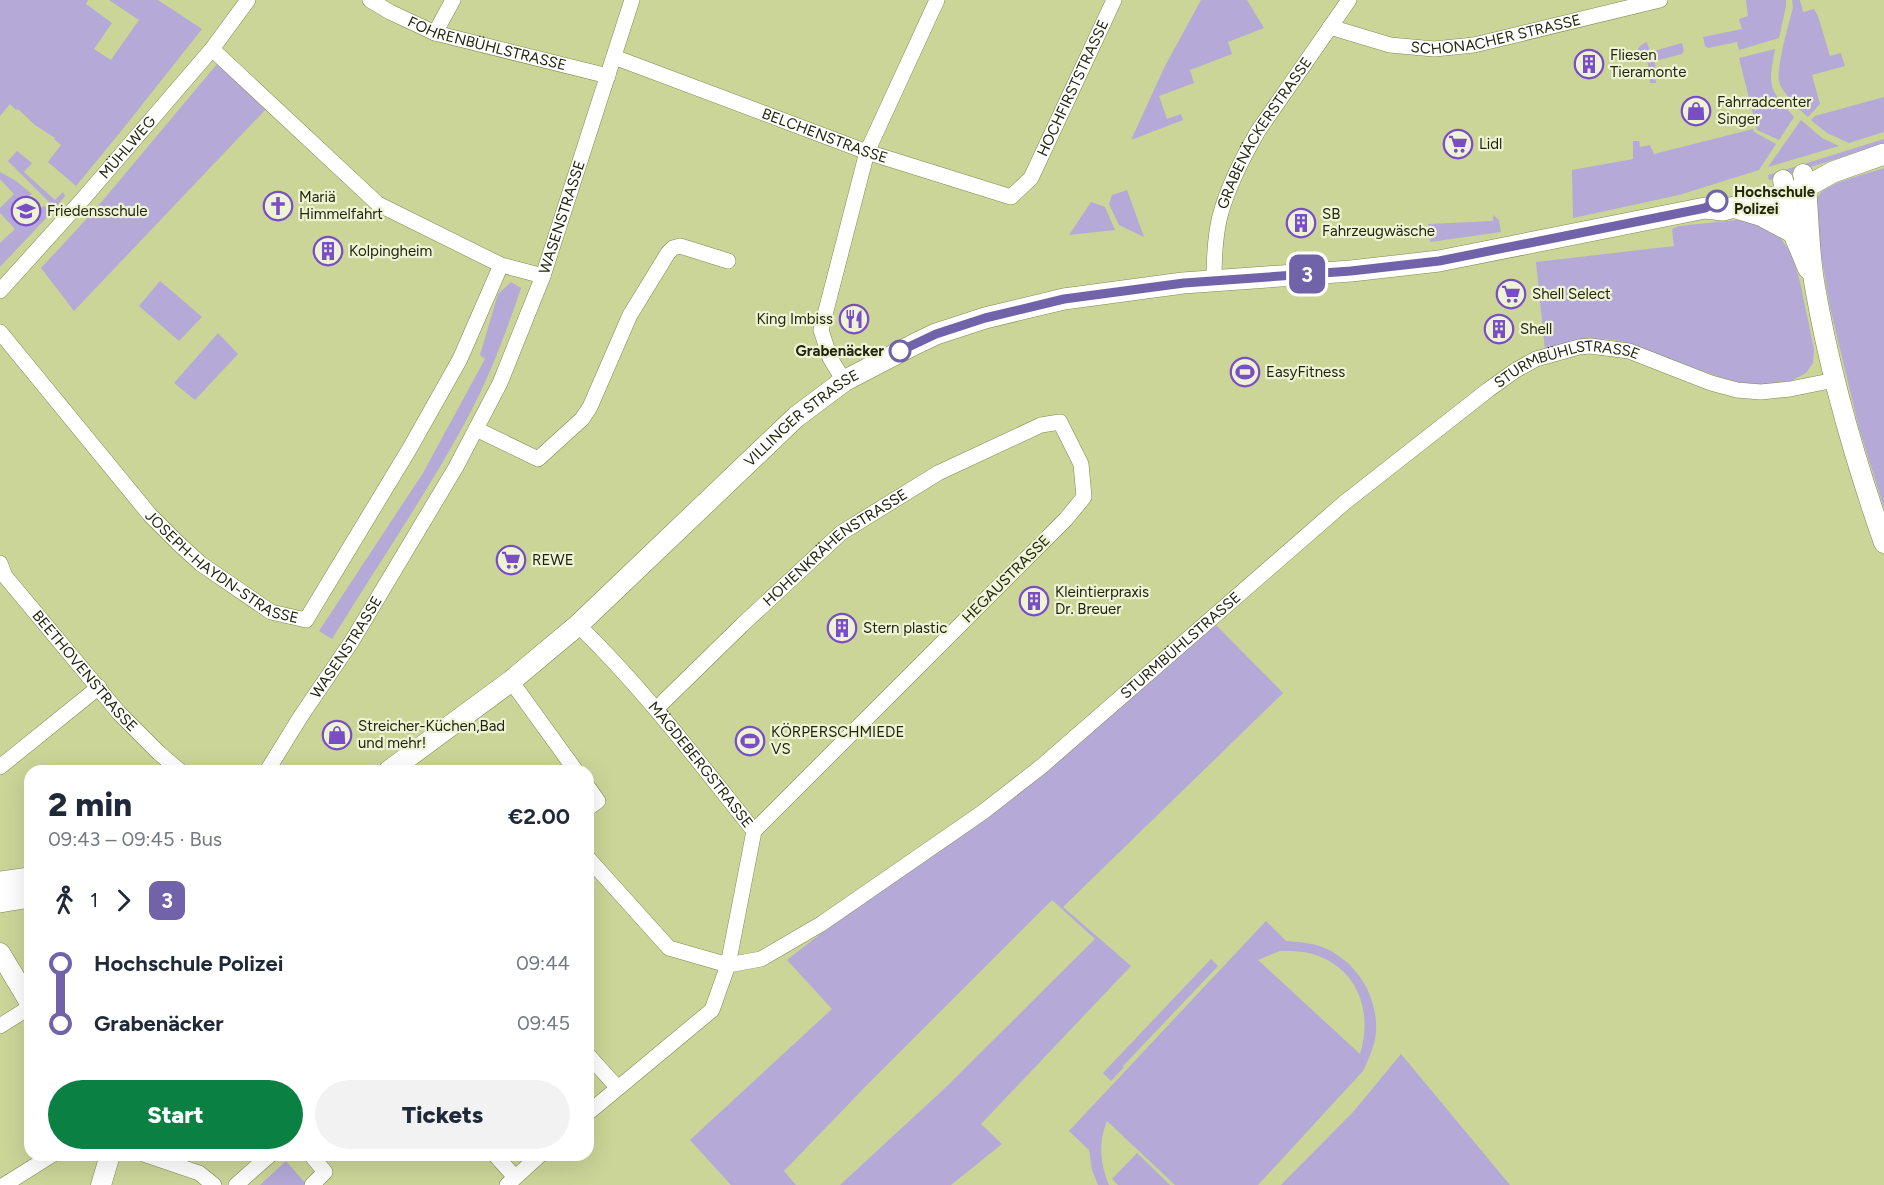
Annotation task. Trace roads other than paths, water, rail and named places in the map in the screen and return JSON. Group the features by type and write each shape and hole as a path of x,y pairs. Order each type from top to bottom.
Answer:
{"main road":[{"name":"VILLINGER STRASSE","path":"397,765 511,681 578,625 796,417 844,381 936,334 985,318 1064,299 1214,280 1351,271 1439,261 1705,208 1723,210 1734,208 1795,184 1884,154"},
{"name":"VILLINGER STRASSE","path":"1705,208 1720,199 1795,184"},
{"path":"0,882 24,879"},
{"path":"0,902 24,898"}],"street":[{"name":"MÜHLWEG","path":"0,291 90,191 212,49 248,0"},
{"name":"FOHRENBÜHLSTRASSE","path":"370,0 435,33 608,75"},
{"path":"435,33 453,0"},
{"name":"WASENSTRASSE","path":"271,765 352,640 456,467 500,383 543,276 632,0"},
{"name":"HOCHFIRSTSTRASSE","path":"1031,178 1114,0"},
{"name":"GRABENÄCKERSTRASSE","path":"1214,280 1220,216 1245,153 1349,0"},
{"name":"SCHONACHER STRASSE","path":"1330,27 1389,45 1434,49 1474,45 1660,0"},
{"path":"844,381 830,358 821,330 867,152 931,2"},
{"path":"212,49 378,204 501,265 543,276"},
{"name":"BELCHENSTRASSE","path":"614,57 867,152 1011,197 1031,178"},
{"path":"1795,184 1793,233 1814,285"},
{"path":"1795,184 1835,380 1864,484 1884,543"},
{"path":"1734,208 1761,216 1793,233"},
{"path":"476,429 538,459 582,419 590,408 630,315 668,253 680,246 728,261"},
{"name":"JOSEPH-HAYDN-STRASSE","path":"0,332 150,515 178,543 201,564 271,612 306,620 410,448 460,359 501,265"},
{"name":"STURMBÜHLSTRASSE","path":"728,965 761,959 801,936 983,812 1042,766 1344,503 1488,390 1536,359 1579,347 1629,351 1711,383 1737,390 1761,392 1835,380"},
{"name":"HEGAUSTRASSE","path":"754,831 1058,528 1084,497 1081,464 1060,422 1041,425"},
{"name":"HOHENKRÄHENSTRASSE","path":"656,710 742,625 841,533 938,473 1041,425"},
{"name":"BEETHOVENSTRASSE","path":"2,573 119,713 173,765"},
{"name":"MÄGDEBERGSTRASSE","path":"578,625 600,646 656,710 754,831 728,965"},
{"path":"511,681 572,765"},
{"path":"0,767 99,687"},
{"path":"594,865 669,948 728,965 712,1010 594,1108"},
{"path":"0,953 24,995"},
{"path":"0,1026 24,1009"},
{"path":"594,1062 617,1087"},
{"path":"4,1185 42,1161"},
{"path":"101,1185 108,1161"},
{"path":"164,1161 199,1173 214,1185"},
{"path":"237,1185 263,1161"},
{"path":"312,1185 325,1172 316,1161"},
{"path":"499,1161 511,1181 533,1161"}],"place":[{"name":"Fliesen Tieramonte","path":"1589,64"},
{"name":"Fahrradcenter Singer","path":"1696,111"},
{"name":"Lidl","path":"1458,144"},
{"name":"Hochschule Polizei","path":"1717,201"},
{"name":"Mariä Himmelfahrt","path":"278,206"},
{"name":"Friedensschule","path":"26,211"},
{"name":"SB Fahrzeugwäsche","path":"1301,223"},
{"name":"Kolpingheim","path":"328,251"},
{"name":"Shell Select","path":"1511,294"},
{"name":"King Imbiss","path":"854,319"},
{"name":"Shell","path":"1499,329"},
{"name":"Grabenäcker","path":"900,351"},
{"name":"EasyFitness","path":"1245,372"},
{"name":"REWE","path":"511,560"},
{"name":"Kleintierpraxis Dr. Breuer","path":"1034,601"},
{"name":"Stern plastic","path":"842,628"},
{"name":"Streicher-Küchen,Bad und mehr!","path":"337,735"},
{"name":"KÖRPERSCHMIEDE VS","path":"750,741"}]}
